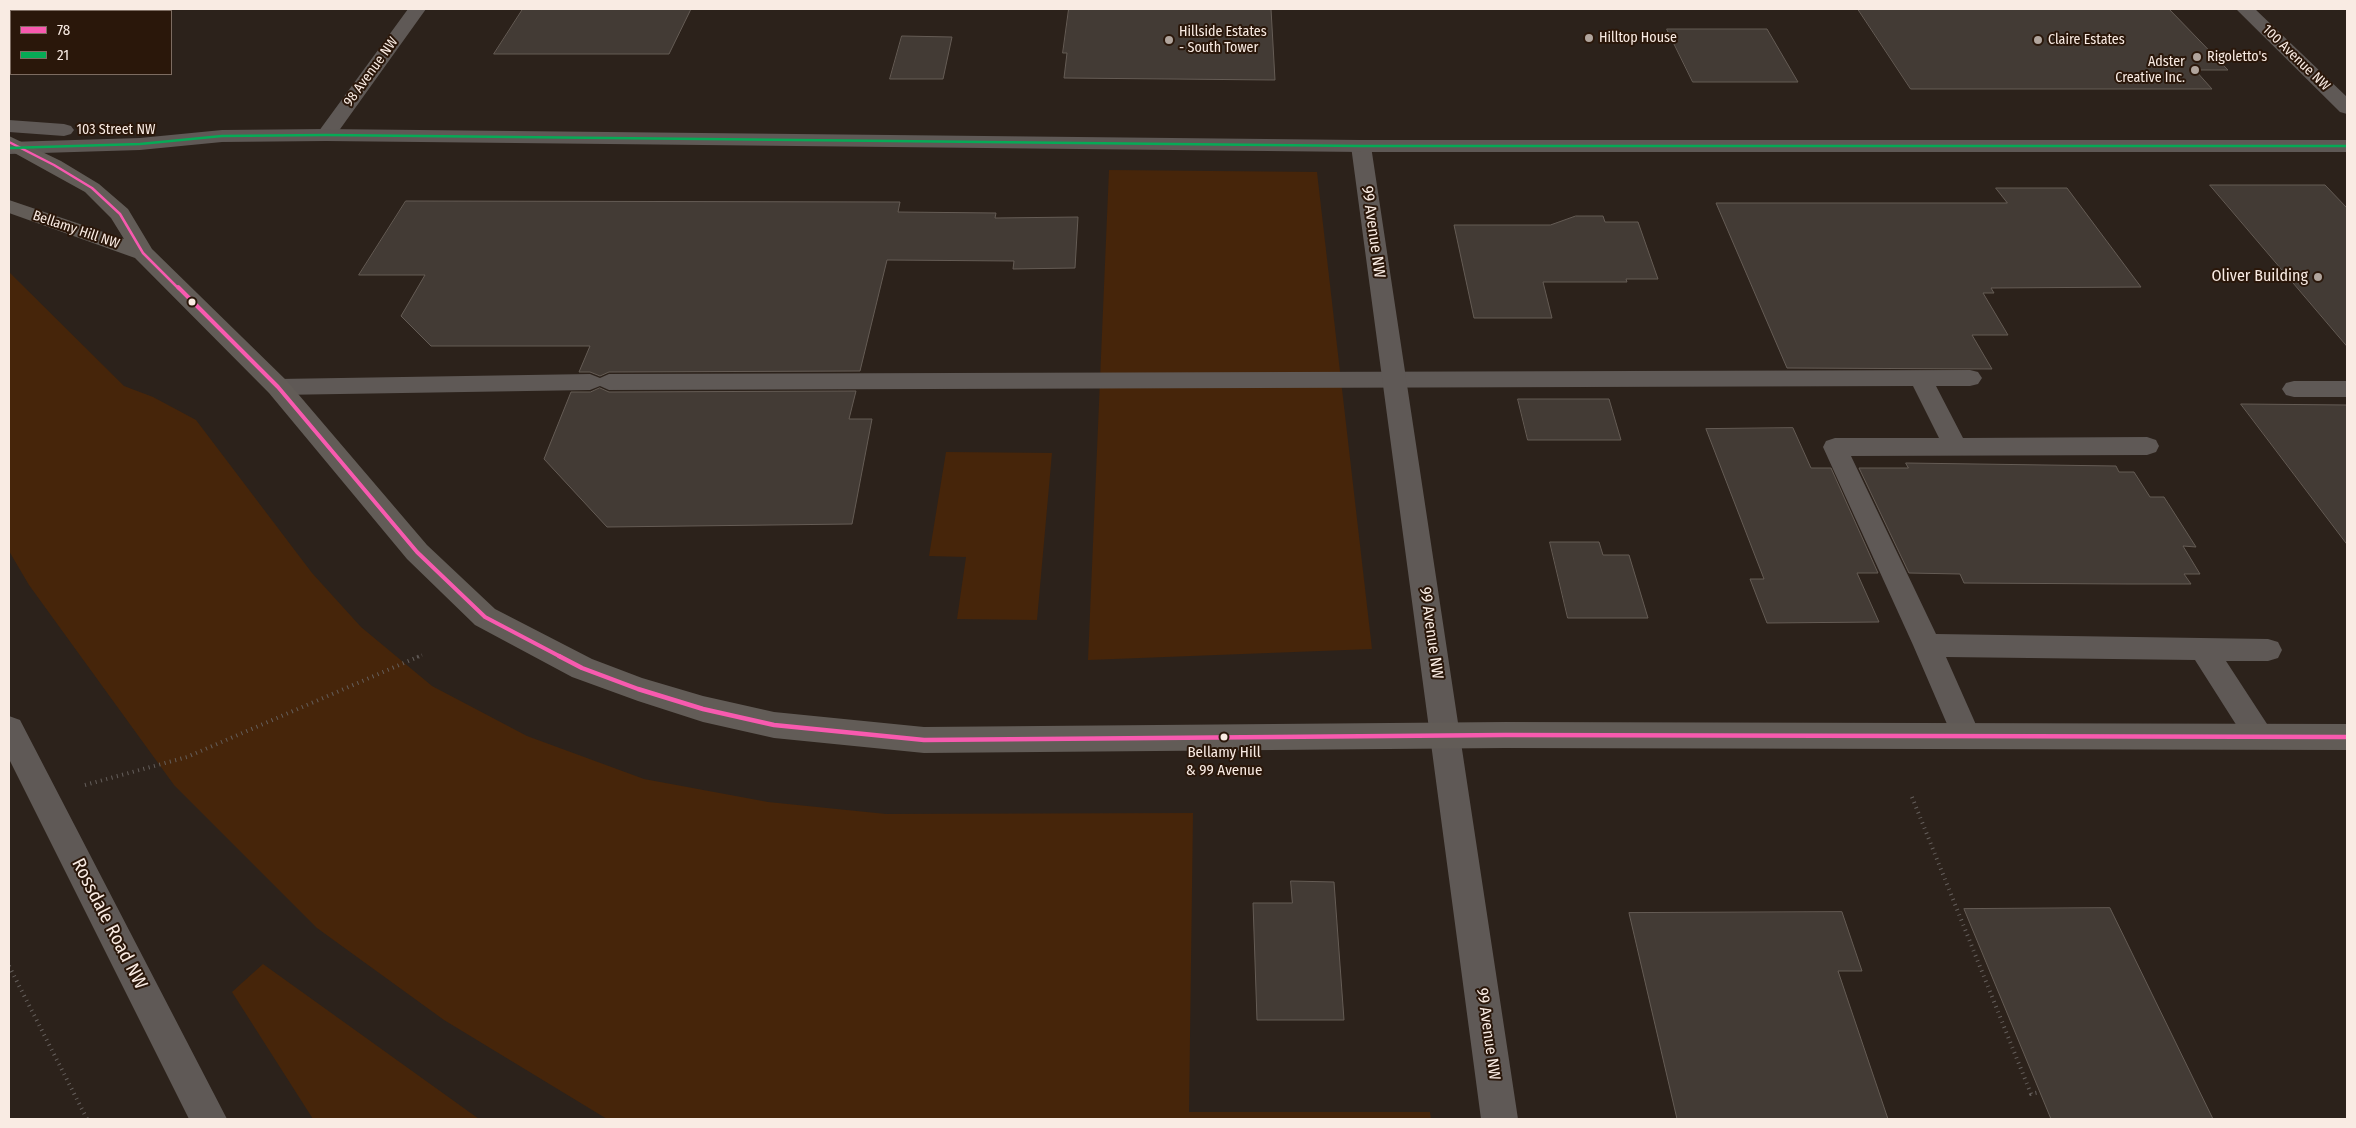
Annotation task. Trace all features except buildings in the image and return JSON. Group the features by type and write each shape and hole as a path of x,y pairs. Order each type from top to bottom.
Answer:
{"main road":[{"name":"Bellamy Hill NW","path":"12,146 54,165 92,188 120,214 143,253 278,387 417,552 485,617 582,668 638,689 703,709 774,724 848,734 924,740 1445,736 2347,737"},
{"name":"Bellamy Hill NW","path":"9,206 143,253"}],"street":[{"name":"98 Avenue NW","path":"326,135 417,9"},
{"name":"100 Avenue NW","path":"2245,9 2347,108"},
{"name":"103 Street NW","path":"9,126 50,130 154,128 222,136"},
{"name":"103 Street NW","path":"12,146 140,144 222,136 326,135 1361,146 2347,146"},
{"name":"99 Avenue NW","path":"1361,146 1500,1119"},
{"name":"Rossdale Road NW","path":"9,729 209,1119"}],"lane":[{"path":"1920,378 1956,447"},
{"path":"278,387 599,382 1970,378"},
{"path":"2294,389 2347,389"},
{"path":"1966,736 1927,645 1835,447 2147,446"},
{"path":"1927,645 2268,650"},
{"path":"2203,649 2259,736"}],"path":[{"path":"81,786 187,757 422,655"},
{"path":"1912,797 2031,1094 2040,1092"},
{"path":"9,966 87,1119"}],"shaded area":[{"path":"1109,170 1317,172 1372,649 1088,660"},
{"path":"9,272 124,386 153,397 196,420 312,573 361,627 432,686 527,736 644,779 768,802 886,814 1193,813 1189,1112 1430,1112 1431,1119 607,1119 444,1020 317,928 174,785 29,585 9,551"},
{"path":"946,452 1052,453 1037,620 957,619 966,557 929,556"},
{"path":"263,964 479,1119 313,1119 232,992"}],"transit line":[{"name":"21","path":"9,148 140,144 222,136 326,135 1361,146 2347,146"},
{"name":"78","path":"9,142 54,165 92,188 120,214 143,253 278,387 417,552 485,617 582,668 638,689 703,709 774,725 848,734 924,740 1505,735 2347,737"}],"place":[{"name":"Hilltop House","path":"1589,38"},
{"name":"Hillside Estates - South Tower","path":"1169,40"},
{"name":"Claire Estates","path":"2038,40"},
{"name":"Rigoletto's","path":"2197,57"},
{"name":"Adster Creative Inc.","path":"2195,70"},
{"name":"Oliver Building","path":"2318,277"},
{"name":"Bellamy Hill & 99 Avenue","path":"1224,737"}]}
